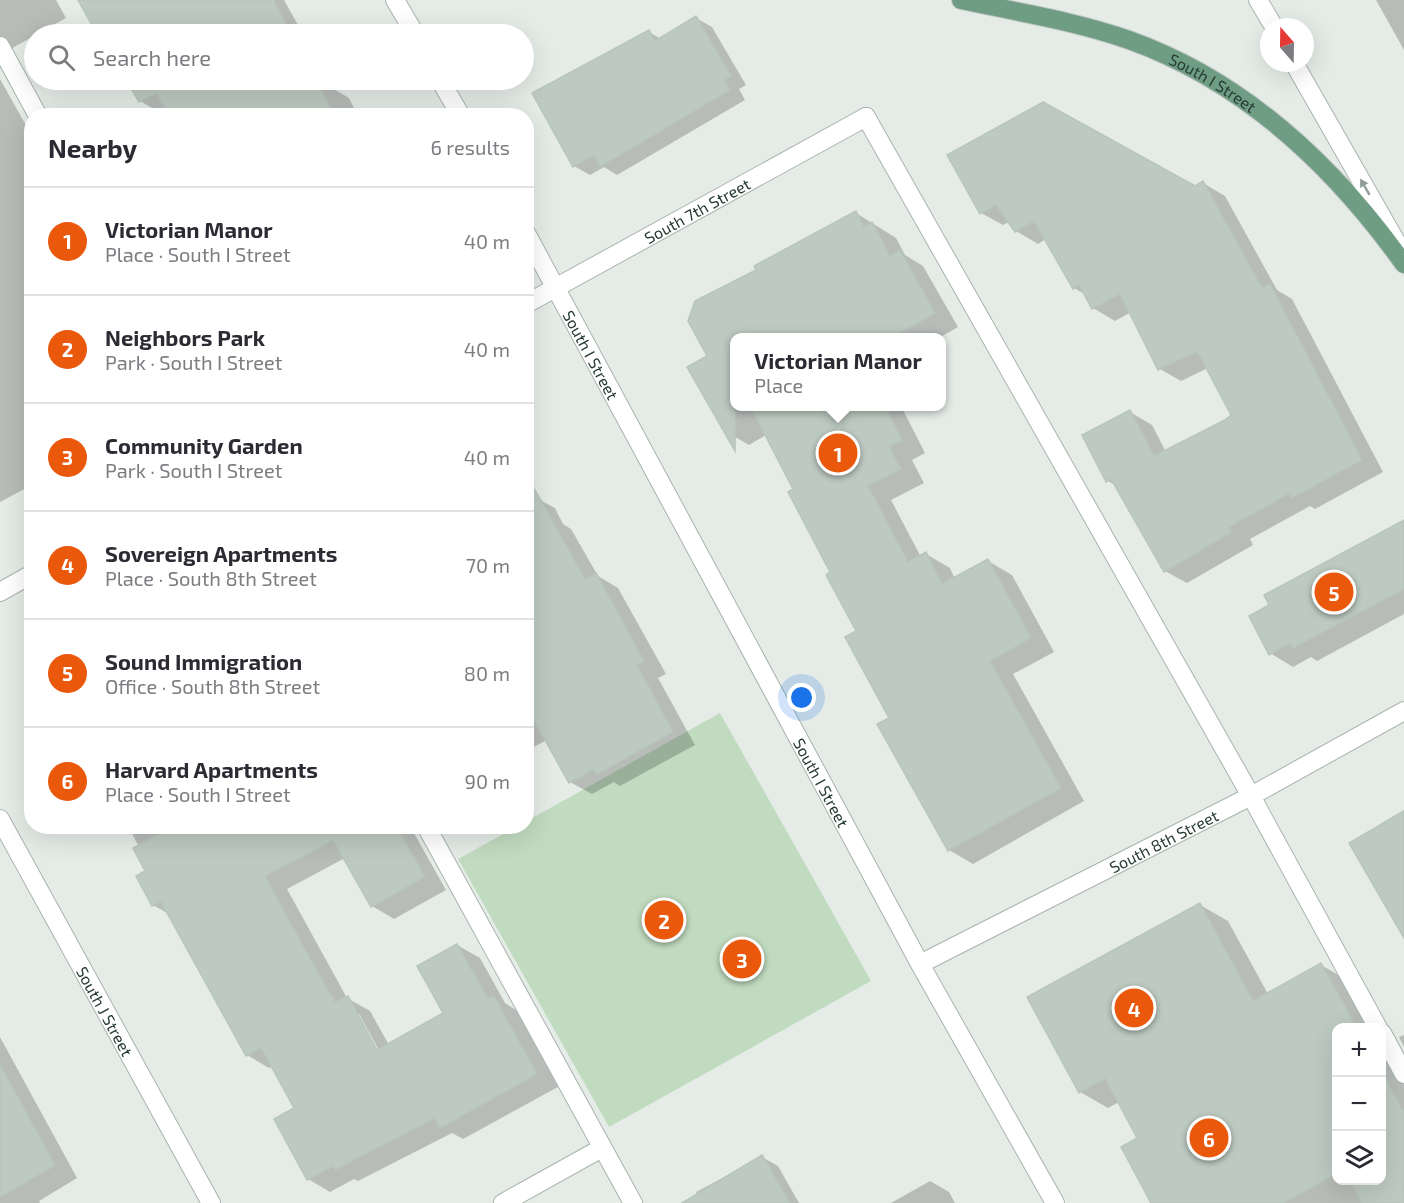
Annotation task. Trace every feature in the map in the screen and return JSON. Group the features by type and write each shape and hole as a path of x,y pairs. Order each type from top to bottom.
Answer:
{"main road":[{"name":"South I Street","path":"961,0 1070,23 1129,40 1178,61 1226,88 1274,121 1319,162 1385,238 1404,264"}],"street":[{"path":"395,0 409,24"},
{"path":"1258,0 1269,18"},
{"path":"0,46 34,108"},
{"path":"1299,72 1404,257"},
{"path":"446,90 456,108"},
{"name":"South 7th Street","path":"534,300 866,117 1251,796"},
{"name":"South I Street","path":"534,247 920,964 1054,1203"},
{"path":"0,592 24,578"},
{"name":"South 8th Street","path":"920,964 1251,796 1404,711"},
{"path":"1251,796 1375,1023"},
{"name":"South J Street","path":"0,819 211,1203"},
{"path":"430,834 633,1203"},
{"path":"1386,1040 1404,1074"},
{"path":"503,1203 603,1148"}],"green space":[{"path":"720,713 871,981 609,1127 458,859 503,834 534,834 534,817"}],"building":[{"path":"78,0 273,0 286,24 91,24"},
{"path":"696,16 731,76 724,80 730,90 600,167 594,155 573,167 532,93 649,30 655,41"},
{"path":"132,90 321,90 331,108 165,108 157,93 139,102"},
{"path":"1043,102 1195,186 1203,181 1262,288 1270,284 1362,460 1292,498 1290,493 1229,527 1232,532 1164,572 1111,479 1106,482 1082,435 1130,410 1154,456 1231,415 1197,351 1158,370 1120,294 1092,309 1079,285 1073,289 1034,221 1015,232 996,205 980,214 947,155"},
{"path":"856,211 864,227 872,222 890,256 900,250 935,313 901,333 730,333 730,411 735,411 735,451 687,367 707,356 688,321 695,301 756,270 754,266"},
{"path":"753,411 888,411 902,440 889,446 901,469 868,486 908,562 926,552 942,584 988,559 1031,638 990,661 1061,788 948,851 877,724 889,718 845,637 856,631 826,575 830,572 788,492 793,489"},
{"path":"534,488 585,579 596,573 644,661 637,665 673,732 597,774 594,769 569,783 534,720"},
{"path":"1404,520 1404,589 1293,648 1290,643 1269,655 1249,616 1269,605 1264,595"},
{"path":"1404,811 1404,938 1349,843"},
{"path":"159,834 401,834 425,877 371,907 333,840 265,876 335,1002 348,996 377,1050 443,1013 417,966 457,944 488,999 494,996 537,1074 440,1128 435,1118 335,1170 333,1166 307,1180 274,1119 294,1108 261,1048 246,1056 161,902 152,906 136,876 145,871 133,848"},
{"path":"1200,903 1253,1001 1321,963 1354,1023 1332,1023 1332,1176 1283,1203 1151,1203 1121,1147 1137,1138 1105,1078 1079,1093 1027,997"},
{"path":"0,1064 54,1166 0,1197"},
{"path":"1386,1079 1404,1113 1404,1203 1362,1203 1353,1185 1386,1185"},
{"path":"762,1155 790,1203 682,1203"}],"place":[{"name":"Victorian Manor","path":"838,453"},
{"name":"Sound Immigration","path":"1334,592"},
{"name":"Neighbors Park","path":"664,920"},
{"name":"Community Garden","path":"742,959"},
{"name":"Sovereign Apartments","path":"1134,1008"},
{"name":"Harvard Apartments","path":"1209,1138"}]}
